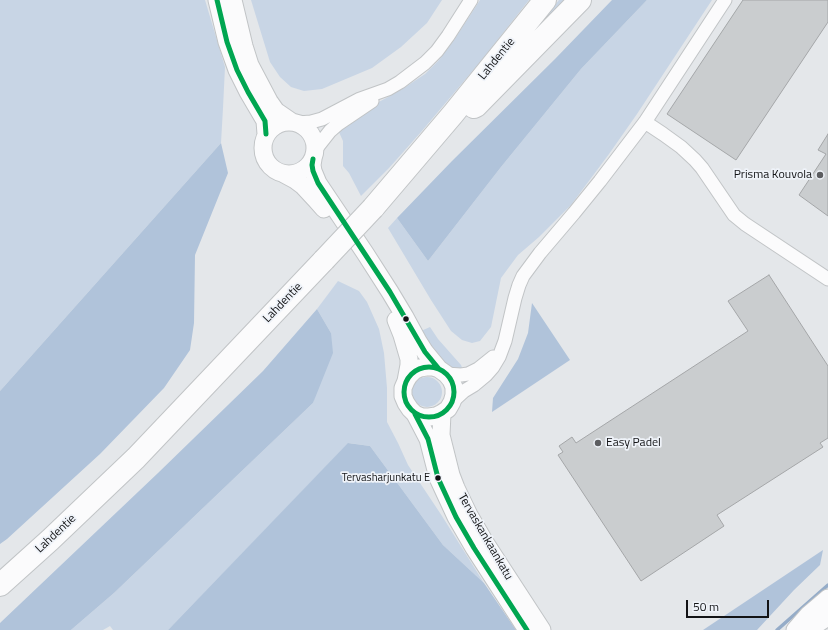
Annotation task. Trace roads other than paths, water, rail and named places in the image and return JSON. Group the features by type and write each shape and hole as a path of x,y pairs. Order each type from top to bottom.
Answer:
{"highway":[{"name":"Lahdentie","path":"0,585 50,540 136,458 373,208 453,114 545,0"},
{"path":"453,114 476,106 580,0"}],"street":[{"path":"217,0 227,42 237,70 265,121 266,134"},
{"path":"233,0 250,65 269,102 276,111 295,123 311,122 322,118 360,99 388,89"},
{"path":"282,173 291,174 300,172 307,166 330,131 338,124 376,99 425,63 437,51 448,36 471,0"},
{"path":"505,341 496,354 487,363 468,374 461,375 433,367 420,368 414,371 409,376 403,388 403,396 410,409 416,414 422,416 436,416 447,408 464,391 486,375 493,367 505,341 515,298 523,276 540,253 600,181 645,122 725,0"},
{"path":"406,381 409,359 402,335 388,305 316,200 303,186 295,180 274,170 267,163 263,155 262,146 266,134 276,124 286,121 295,123 304,126 310,132 314,140 312,165 318,183 366,253 406,318 424,352 451,380 454,387 454,395 447,408"},
{"path":"645,122 681,147 695,160 734,215 745,224 828,279"},
{"name":"Tervaskankaankatu","path":"447,408 441,435 451,475 456,488 469,516 542,630"},
{"name":"Tervaskankaankatu","path":"416,414 428,439 438,478 456,517 474,548 527,630"},
{"path":"795,630 808,615 828,598"},
{"path":"811,628 828,615"}],"waterway":[{"path":"777,630 828,585"}],"place":[{"name":"Prisma Kouvola","path":"820,175"},
{"name":"Easy Padel","path":"598,443"},
{"name":"Tervasharjunkatu E","path":"438,478"}]}
